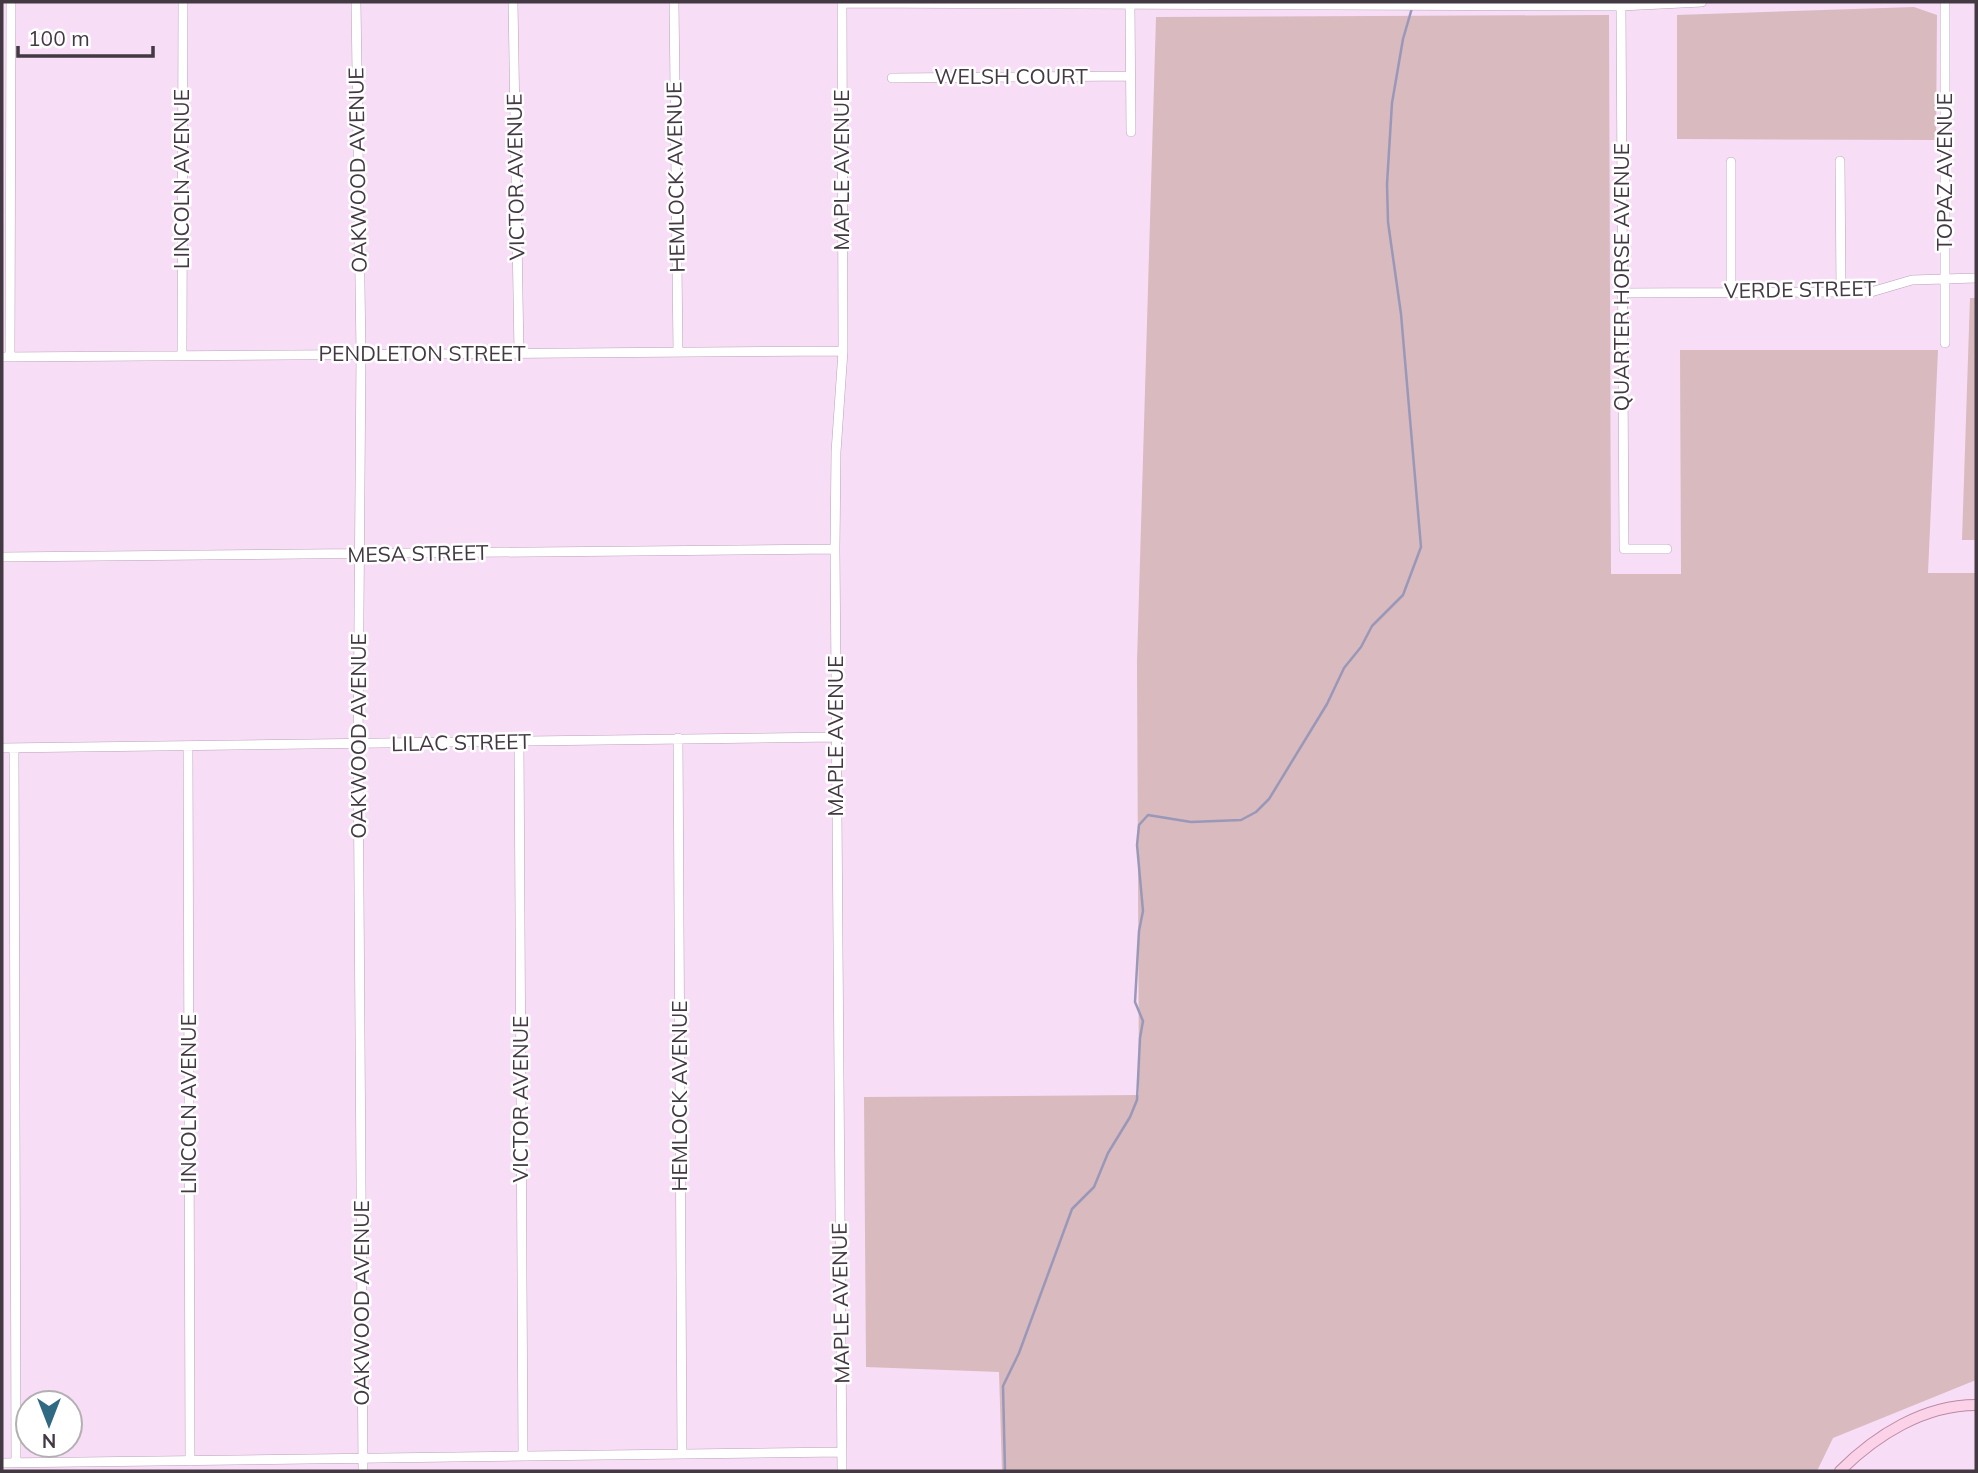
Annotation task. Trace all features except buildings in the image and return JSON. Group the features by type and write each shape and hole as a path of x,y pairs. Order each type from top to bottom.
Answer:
{"main road":[{"path":"1840,1471 1869,1445 1901,1425 1948,1408 1976,1405"}],"street":[{"path":"6,357 11,2"},
{"name":"LINCOLN AVENUE","path":"182,355 183,2"},
{"name":"OAKWOOD AVENUE","path":"356,2 361,354 358,744 363,1471"},
{"name":"VICTOR AVENUE","path":"513,2 519,353"},
{"name":"HEMLOCK AVENUE","path":"674,2 678,352"},
{"path":"842,2 1621,6 1702,2"},
{"name":"MAPLE AVENUE","path":"842,2 843,351 836,452 835,549 842,1471"},
{"name":"TOPAZ AVENUE","path":"1945,2 1945,343"},
{"path":"1130,5 1131,132"},
{"name":"QUARTER HORSE AVENUE","path":"1621,6 1624,549 1667,549"},
{"name":"WELSH COURT","path":"892,78 1130,76"},
{"path":"1840,161 1841,291"},
{"path":"1731,162 1731,292"},
{"name":"VERDE STREET","path":"1621,293 1871,292 1912,280 1976,278"},
{"name":"PENDLETON STREET","path":"6,357 843,351"},
{"name":"MESA STREET","path":"2,557 835,549"},
{"name":"LILAC STREET","path":"2,748 837,737"},
{"name":"HEMLOCK AVENUE","path":"678,738 682,1453"},
{"name":"VICTOR AVENUE","path":"519,742 523,1455"},
{"name":"LINCOLN AVENUE","path":"188,747 190,1461"},
{"path":"14,748 16,1463"},
{"path":"2,1463 842,1452"}],"shaded area":[{"path":"1914,7 1937,15 1936,140 1677,139 1677,15"},
{"path":"1609,15 1611,574 1681,574 1680,350 1938,350 1928,573 1976,573 1976,1380 1833,1438 1817,1471 1002,1471 999,1372 866,1367 864,1097 1139,1095 1137,662 1156,17"},
{"path":"1970,298 1976,298 1976,540 1962,540"}],"waterway":[{"path":"1005,1471 1003,1386 1019,1353 1072,1209 1094,1187 1108,1153 1137,1100 1143,1021 1135,1002 1139,931 1143,911 1137,845 1139,825 1148,815 1191,822 1241,820 1256,812 1269,799 1327,704 1344,668 1361,647 1372,626 1403,595 1421,547 1401,314 1388,222 1387,184 1392,103 1403,39 1412,8"}]}
